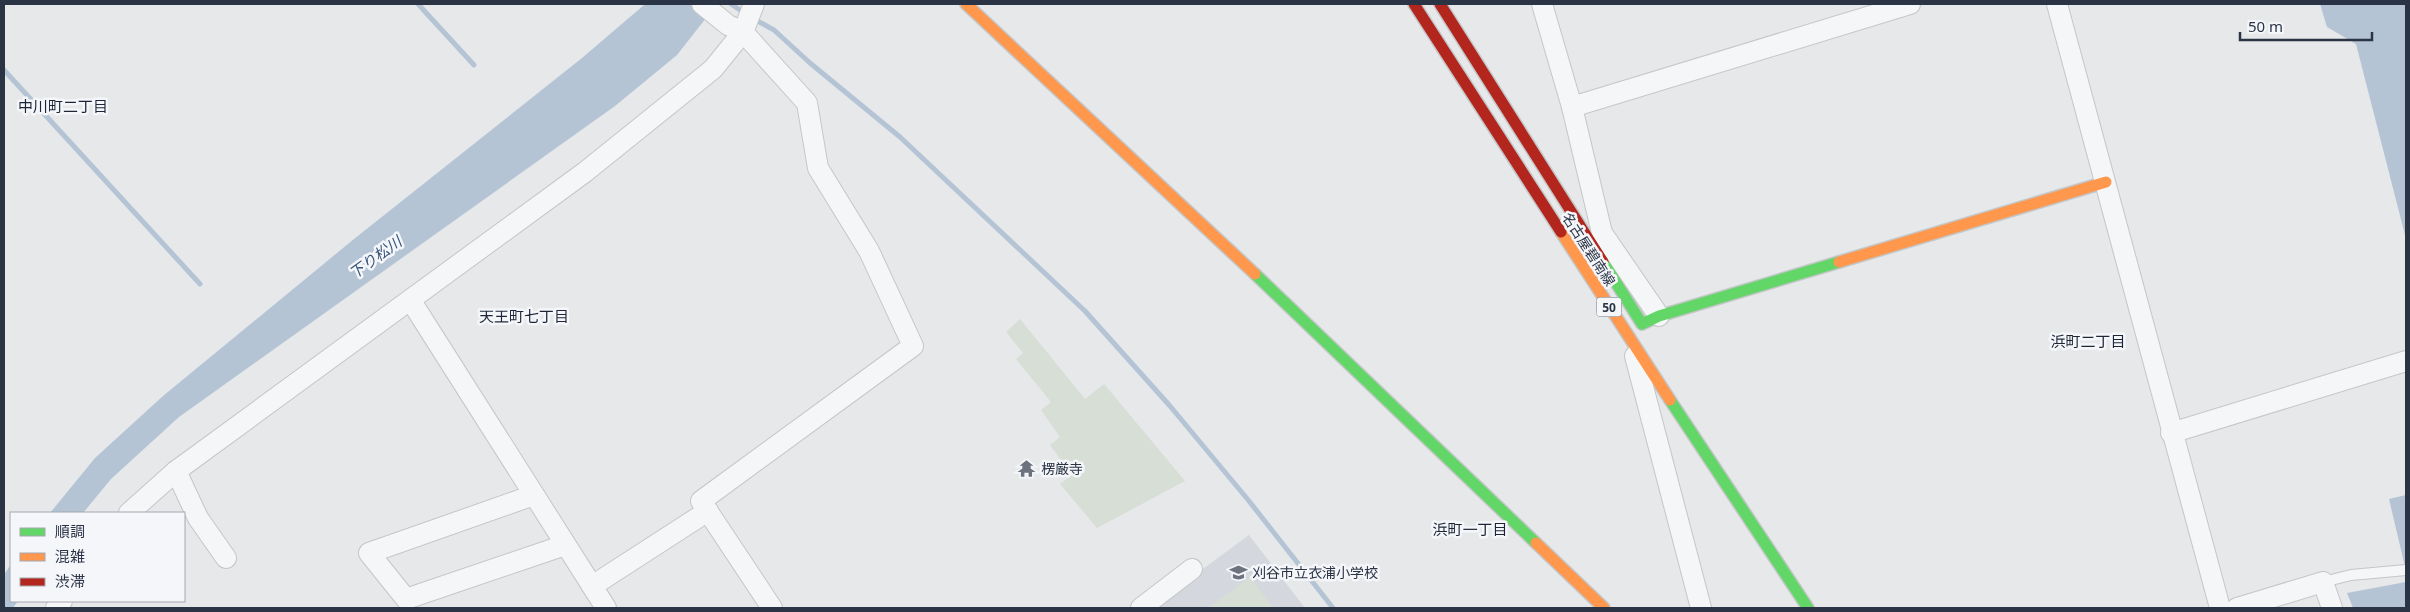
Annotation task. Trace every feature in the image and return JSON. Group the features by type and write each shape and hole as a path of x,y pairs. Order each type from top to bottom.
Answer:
{"street":[{"path":"702,4 739,28 807,103 818,168 870,251 913,346 701,501 772,608"},
{"path":"966,4 1207,228 1604,608"},
{"name":"名古屋碧南線","path":"1414,4 1630,340 1808,608"},
{"path":"1440,4 1642,324 1659,316 2106,182"},
{"path":"1542,4 1572,107 1602,233 1659,316"},
{"path":"1572,107 1910,4"},
{"path":"2057,4 2106,182 2171,434 2220,608"},
{"path":"130,512 176,471 585,172 713,69 753,5"},
{"path":"411,301 606,608"},
{"path":"1630,340 1701,608"},
{"path":"2171,434 2406,361"},
{"path":"176,471 198,518 226,558"},
{"path":"534,495 369,553 406,600 565,545"},
{"path":"592,586 708,511"},
{"path":"1141,608 1192,569"},
{"path":"2237,608 2323,582 2332,608"}],"lane":[{"path":"2323,582 2351,575 2406,570"}],"shaded area":[{"path":"1020,319 1085,399 1104,384 1185,481 1097,528 1060,484 1072,475 1050,445 1060,437 1041,410 1051,402 1016,359 1023,353 1006,332"},
{"name":"刈谷市立衣浦小学校","path":"1249,535 1305,608 1150,608"},
{"path":"1250,577 1274,608 1208,608"}],"water":[{"name":"下り松川","path":"717,4 677,55 615,106 179,417 111,479 84,512 51,512 95,458 163,396 354,239 582,58 644,5"},
{"path":"2320,4 2406,4 2406,239 2356,44 2327,27"},
{"path":"2406,495 2406,571 2389,499"},
{"path":"10,566 10,602 17,602 13,608 4,608 4,575"},
{"path":"2406,582 2406,608 2353,608 2347,593"}],"waterway":[{"path":"418,4 474,65"},
{"path":"731,4 746,14"},
{"path":"754,19 774,30 810,63 900,137 1085,311 1170,406 1249,501 1333,608"},
{"path":"4,70 200,284"}],"traffic: fast":[{"path":"1603,262 1642,324 1659,316 1839,262"},
{"path":"1255,274 1536,543"},
{"path":"1670,400 1808,608"}],"traffic: slow":[{"path":"966,4 1255,274"},
{"path":"1839,262 2106,182"},
{"path":"1561,232 1670,400"},
{"path":"1536,543 1604,608"}],"traffic: jam":[{"path":"1414,4 1561,232"},
{"path":"1440,4 1603,262"}],"place":[{"name":"楞厳寺","path":"1027,468"},
{"name":"刈谷市立衣浦小学校","path":"1238,572"}],"district":[{"name":"中川町二丁目","path":"63,106"},
{"name":"天王町七丁目","path":"524,316"},
{"name":"浜町二丁目","path":"2088,341"},
{"name":"浜町一丁目","path":"1470,529"}]}
